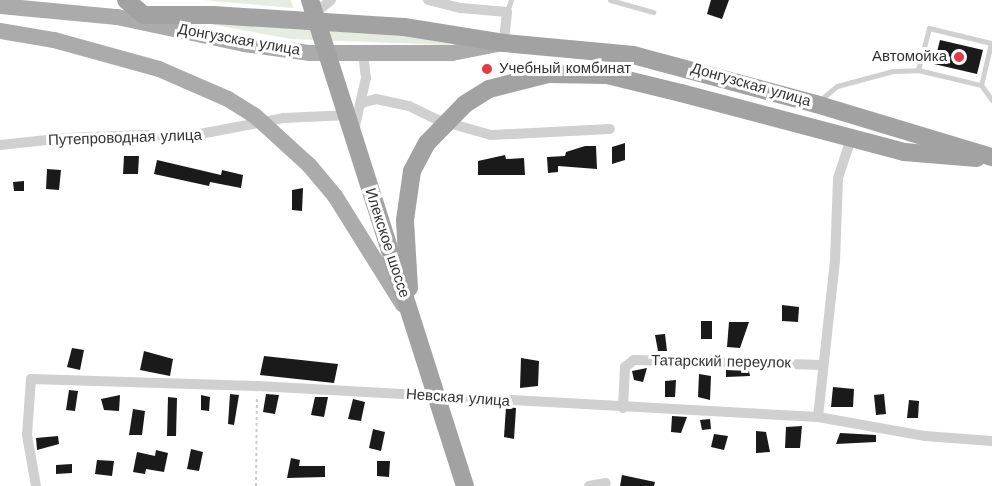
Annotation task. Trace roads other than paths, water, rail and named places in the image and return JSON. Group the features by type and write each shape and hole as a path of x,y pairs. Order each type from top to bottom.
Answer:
{"highway":[{"path":"126,0 144,15"},
{"name":"Илекское шоссе","path":"310,0 465,486"},
{"name":"Донгузская улица","path":"144,15 305,20 456,33 504,43 633,55 816,104 992,157"},
{"path":"410,317 405,220 412,171 427,143 465,104 489,89 549,74 607,75 851,139 947,158 992,157"}],"main road":[{"name":"Донгузская улица","path":"0,6 117,17 279,49 363,53 452,53 504,43"},
{"name":"Донгузская улица","path":"117,17 144,15"},
{"path":"0,31 54,40 159,69 228,99 254,115 301,158 335,196 410,317"}],"street":[{"path":"305,20 331,0"},
{"path":"428,0 461,8 507,12 504,43"},
{"path":"363,53 362,103 355,115 355,152 459,486"},
{"path":"362,103 376,99 409,106 438,120 491,135 610,129"},
{"name":"Путепроводная улица","path":"0,145 66,138 146,135 179,138 284,118 355,115"},
{"path":"818,417 835,261 838,178 851,139"},
{"name":"Татарский переулок","path":"623,408 625,367 634,360 824,365"},
{"name":"Невская улица","path":"36,486 27,435 31,379 258,386 818,417 925,436 992,441"},
{"path":"589,486 606,483"}],"lane":[{"path":"507,12 511,0"},
{"path":"610,0 652,12"},
{"path":"918,70 929,28 960,35 991,43 981,85"},
{"path":"816,104 837,86 893,71 918,70 981,85 992,99"}],"place":[{"name":"Автомойка","path":"959,57"},
{"name":"Учебный комбинат","path":"487,69"}]}
